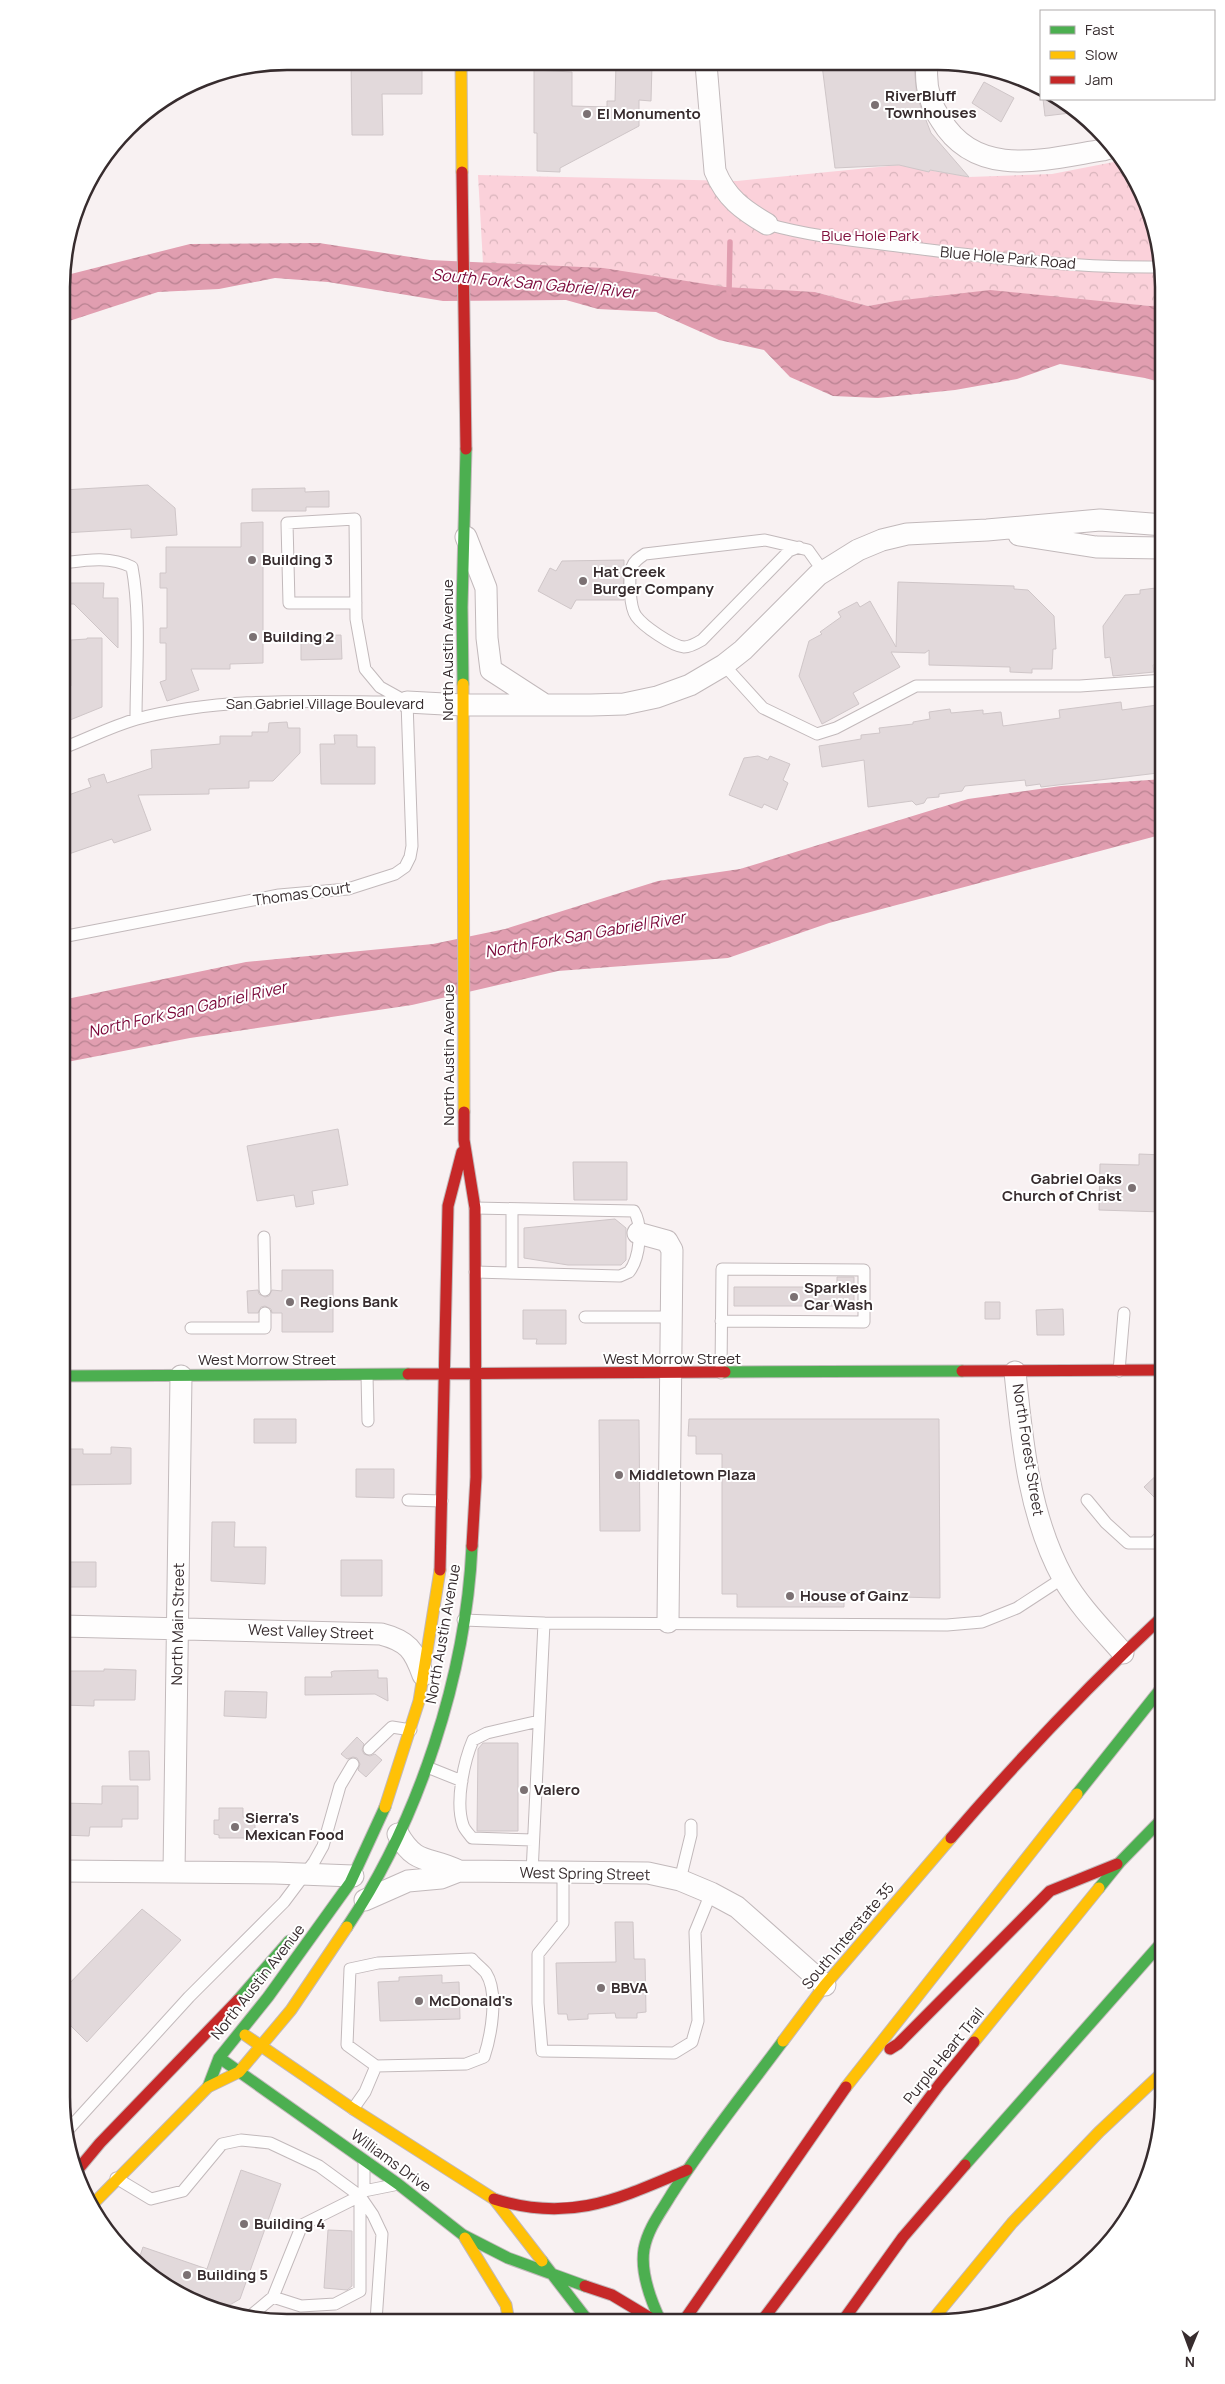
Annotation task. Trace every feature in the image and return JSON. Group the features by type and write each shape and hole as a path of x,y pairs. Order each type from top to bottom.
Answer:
{"main road":[{"name":"North Austin Avenue","path":"96,2200 116,2178 208,2087 239,2072 291,2010 366,1900 398,1834 427,1767 451,1690 464,1620 471,1572 476,1477 476,1374 475,1208 464,1140 465,778 463,528 466,479 461,70"},
{"name":"North Austin Avenue","path":"208,2087 218,2058 325,1920 352,1879 387,1803 411,1730 440,1581 448,1206 464,1140"},
{"name":"West Morrow Street","path":"70,1376 1155,1370"},
{"name":"South Interstate 35","path":"657,2314 651,2300 645,2273 644,2250 651,2227 687,2170 825,1985 1014,1765 1123,1652 1155,1623"},
{"path":"689,2314 856,2071 1155,1696"},
{"name":"Purple Heart Trail","path":"767,2314 939,2084 1120,1862 1155,1826"},
{"path":"856,2071 898,2044 1050,1892 1120,1862"},
{"path":"326,1893 352,1879"},
{"path":"81,2165 100,2143 244,1993 296,1933"},
{"path":"848,2314 903,2237 1034,2085 1155,1950"},
{"name":"Williams Drive","path":"239,2031 353,2109 494,2199 583,2314"},
{"name":"Williams Drive","path":"218,2058 398,2184 463,2234 508,2258 612,2295 644,2314"},
{"path":"937,2314 1012,2224 1099,2132 1155,2080"},
{"path":"494,2199 524,2208 575,2210 610,2202 687,2170"},
{"path":"463,2234 506,2305 508,2314"}],"street":[{"path":"707,70 715,171 722,187 730,198 767,224"},
{"path":"927,70 928,91 939,118 947,131 964,146 982,156 997,160 1022,161 1105,149"},
{"name":"San Gabriel Village Boulevard","path":"407,702 463,705 624,704 657,697 690,684 724,665 743,650 823,571 858,550 882,540 907,534 987,530 1100,520 1155,524"},
{"path":"463,528 486,588 490,670 545,705"},
{"name":"San Gabriel Village Boulevard","path":"987,530 1096,547 1155,548"},
{"path":"638,1233 667,1241 672,1250 668,1622"},
{"name":"North Forest Street","path":"1015,1372 1021,1429 1041,1526 1063,1578 1087,1613 1123,1652"},
{"name":"North Main Street","path":"174,1872 181,1376"},
{"name":"West Valley Street","path":"70,1626 381,1634 396,1638 407,1645 415,1654 423,1675"},
{"name":"West Spring Street","path":"398,1834 407,1849 417,1858 442,1863 458,1871"},
{"path":"70,1871 276,1873 352,1879"},
{"name":"West Spring Street","path":"366,1900 408,1882 441,1878 458,1871 648,1873 680,1880 711,1893 737,1907 825,1985"}],"lane":[{"name":"Blue Hole Park Road","path":"767,224 800,234 930,250 1057,264 1154,267"},
{"path":"356,604 289,603 287,523 355,519 356,604 356,619 365,669 380,687 407,702"},
{"path":"799,547 789,551 702,640 695,644 685,647 668,641 640,621 635,615 631,604 631,568 636,560 645,554 766,540 799,547 808,550 823,571"},
{"path":"70,563 96,559 120,561 132,567 136,613 136,720"},
{"path":"724,665 763,708 817,734 836,728 916,686 1080,686 1155,681"},
{"name":"San Gabriel Village Boulevard","path":"70,745 136,720 203,706 261,701 407,702"},
{"name":"Thomas Court","path":"70,935 279,895 348,889 396,874 405,867 410,857 412,846 407,702"},
{"path":"475,1208 634,1211 638,1218 637,1257 634,1267 630,1272 620,1276 475,1272"},
{"path":"512,1209 512,1273"},
{"path":"264,1237 265,1290"},
{"path":"721,1373 722,1269 864,1270 864,1322 722,1321"},
{"path":"191,1328 264,1328 264,1313"},
{"path":"1119,1371 1124,1313"},
{"path":"585,1318 672,1317"},
{"path":"367,1375 368,1421"},
{"path":"408,1500 443,1501"},
{"path":"1087,1500 1106,1523 1128,1544 1155,1542"},
{"path":"464,1620 544,1623 668,1622 947,1625 982,1622 1017,1608 1063,1578"},
{"path":"532,1873 544,1623"},
{"path":"533,1840 472,1838 463,1826 460,1801 467,1754 473,1740 487,1733 539,1721"},
{"path":"369,1749 392,1726 411,1730"},
{"path":"72,2125 189,1997 284,1902 323,1846 340,1786 353,1764"},
{"path":"427,1767 462,1780"},
{"path":"680,1880 691,1834 691,1826"},
{"path":"563,1873 562,1923 538,1954 538,2003 542,2051 674,2053 692,2042 698,2022 695,1932 711,1893"},
{"path":"330,1952 350,1969"},
{"path":"472,1959 487,1974 492,2001 492,2033 484,2057 466,2064 376,2066 347,2045 350,1969 378,1963 472,1959"},
{"path":"353,2109 365,2092 376,2066"},
{"path":"116,2178 151,2199 183,2190 222,2144 241,2140 270,2143 319,2166 362,2194 382,2234 376,2314"},
{"path":"272,2297 302,2306 335,2304 360,2291 363,2159"},
{"path":"255,2311 272,2297 302,2225 362,2194 398,2184"}],"green space":[{"name":"Blue Hole Park","path":"1115,162 1133,191 1148,231 1155,273 1155,306 1079,300 942,297 895,301 868,306 815,292 484,281 478,175 737,181 899,165 969,177 1052,174"}],"water":[{"name":"South Fork San Gabriel River","path":"319,243 430,260 603,268 725,287 815,292 868,306 990,290 1155,306 1155,381 1060,364 1017,379 955,390 878,398 833,396 790,377 764,350 719,340 656,312 598,309 566,300 443,301 328,282 275,278 219,289 158,292 70,321 70,274 190,244"},
{"name":"North Fork San Gabriel River","path":"1155,780 1155,836 829,923 728,958 558,971 412,1005 190,1038 70,1061 70,998 246,962 433,944 505,929 658,881 740,869 968,799 1061,786"}],"building":[{"path":"351,70 422,70 422,94 382,94 383,135 352,135"},
{"name":"El Monumento","path":"534,70 572,72 572,106 607,107 607,101 615,101 616,70 652,70 651,101 639,100 639,126 560,168 560,172 537,171 537,133 534,133"},
{"name":"RiverBluff Townhouses","path":"823,70 914,70 917,97 931,133 969,177 930,170 929,172 899,165 835,168"},
{"path":"984,82 1014,98 1001,122 972,103"},
{"path":"1043,100 1048,100 1068,113 1045,116"},
{"path":"148,485 175,508 177,535 131,538 131,529 70,533 70,490"},
{"path":"305,488 305,492 329,491 329,507 306,507 306,511 252,511 252,489"},
{"path":"263,522 263,663 230,664 230,669 191,669 199,690 167,701 160,682 166,680 166,643 160,643 160,628 167,628 167,588 160,588 160,573 166,573 166,547 241,547 241,523"},
{"name":"Hat Creek Burger Company","path":"624,560 624,600 576,600 571,609 538,591 550,568 556,571 562,561"},
{"path":"898,582 1014,586 1014,589 1028,590 1054,616 1056,649 1053,649 1052,669 1032,669 1032,673 1010,672 1010,667 929,665 929,650 925,653 891,652 900,667 853,693 859,704 822,724 799,676 809,641 822,634 820,632 841,617 838,612 857,602 860,607 870,601 896,647"},
{"path":"70,583 104,583 103,598 118,598 118,648 74,604 70,604"},
{"path":"1155,588 1154,672 1113,676 1110,657 1105,658 1103,626 1125,595 1140,594 1140,590"},
{"path":"341,635 342,659 301,660 301,636"},
{"path":"102,638 102,707 70,720 71,640"},
{"path":"1121,702 1122,710 1155,705 1155,773 1041,787 1040,784 1026,786 1025,780 965,786 962,791 939,794 939,797 927,798 924,803 916,805 912,801 868,807 864,760 822,767 819,746 861,739 861,735 880,733 879,728 913,724 913,722 930,719 929,712 950,709 951,713 983,710 983,714 1001,712 1003,726 1060,718 1059,710"},
{"path":"287,722 288,728 300,728 300,753 273,781 249,781 249,788 209,789 209,794 138,795 151,830 114,843 112,839 70,854 70,794 91,787 88,779 104,774 107,783 152,768 151,750 220,744 220,736 252,736 252,732 268,732 269,723"},
{"path":"334,735 357,735 357,747 375,747 375,784 321,784 320,744 335,744"},
{"path":"758,756 768,760 770,756 790,764 783,780 788,783 777,810 764,804 762,808 729,795 744,758"},
{"path":"338,1129 348,1185 312,1191 314,1204 296,1207 294,1195 257,1201 247,1146"},
{"name":"Gabriel Oaks Church of Christ","path":"1139,1154 1155,1155 1155,1212 1099,1210 1100,1164 1139,1165"},
{"path":"573,1162 627,1162 627,1200 574,1200"},
{"path":"615,1219 626,1228 626,1260 621,1265 568,1265 524,1258 524,1228"},
{"name":"Regions Bank","path":"282,1270 333,1270 333,1332 282,1332 282,1313 272,1313 271,1309 265,1306 261,1307 258,1313 248,1313 247,1291 258,1290 259,1294 265,1297 269,1296 272,1290 282,1291"},
{"name":"Sparkles Car Wash","path":"837,1277 854,1277 854,1306 734,1306 734,1287 837,1287"},
{"path":"985,1302 1000,1302 1000,1319 985,1319"},
{"path":"1063,1309 1064,1335 1037,1335 1036,1310"},
{"path":"523,1310 566,1310 566,1344 536,1344 537,1339 523,1339"},
{"path":"254,1419 296,1419 296,1443 254,1443"},
{"path":"689,1419 939,1419 940,1598 901,1597 902,1593 844,1593 844,1607 737,1607 737,1594 722,1594 722,1454 696,1454 696,1436 688,1436"},
{"name":"Middletown Plaza","path":"599,1420 639,1420 640,1531 600,1531"},
{"path":"111,1447 131,1448 131,1484 70,1485 70,1449 83,1449 83,1454 111,1454"},
{"path":"356,1469 394,1469 394,1498 356,1497"},
{"path":"1155,1477 1155,1498 1144,1487"},
{"path":"212,1522 235,1522 234,1547 266,1547 265,1584 211,1581"},
{"path":"341,1560 382,1560 382,1596 341,1596"},
{"path":"70,1562 96,1562 96,1587 70,1587"},
{"path":"104,1669 136,1670 135,1700 94,1700 94,1706 70,1705 70,1671 104,1671"},
{"path":"378,1670 378,1678 387,1678 388,1701 375,1694 305,1695 305,1677 332,1677 331,1672 334,1671"},
{"path":"225,1691 267,1692 266,1718 224,1716"},
{"path":"357,1737 364,1744 362,1750 364,1754 370,1756 375,1754 382,1760 366,1777 358,1770 360,1764 357,1758 347,1759 341,1754"},
{"name":"Valero","path":"483,1743 518,1743 518,1831 477,1831 478,1749"},
{"path":"129,1751 149,1751 150,1780 130,1780"},
{"path":"102,1786 138,1786 138,1819 122,1819 122,1827 90,1827 89,1836 70,1835 70,1803 102,1804"},
{"name":"Sierra's Mexican Food","path":"219,1808 243,1808 243,1817 255,1817 255,1838 219,1838 219,1835 214,1834 214,1820 219,1820"},
{"path":"142,1909 181,1940 87,2042 70,2025 70,1983"},
{"name":"BBVA","path":"615,1922 633,1922 634,1959 645,1959 646,2012 637,2013 637,2018 616,2018 615,2013 588,2014 588,2019 568,2020 567,2014 558,2014 556,1963 616,1962"},
{"name":"McDonald's","path":"442,1975 442,1983 459,1982 460,2019 380,2021 378,1982 399,1981 399,1977"},
{"name":"Building 4","path":"241,2170 281,2184 240,2299 228,2306 178,2285 140,2256 143,2247 207,2269"},
{"path":"328,2230 352,2231 352,2286 347,2290 324,2288"}],"waterway":[{"path":"729,294 730,242"}],"traffic: fast":[{"path":"463,684 462,607 466,449"},
{"path":"725,1372 962,1371"},
{"path":"70,1376 408,1374"},
{"path":"347,1927 373,1885 396,1840 417,1793 434,1745 449,1695 460,1645 468,1595 472,1546"},
{"path":"1077,1794 1155,1696"},
{"path":"208,2087 219,2058 268,1997 350,1883 385,1807"},
{"path":"1099,1888 1120,1862 1155,1826"},
{"path":"238,2000 289,1941"},
{"path":"965,2165 1155,1950"},
{"path":"658,2314 645,2277 643,2258 646,2241 652,2227 698,2155 783,2041"},
{"path":"224,2061 398,2184 463,2235 508,2258 585,2286"},
{"path":"542,2261 583,2314"}],"traffic: slow":[{"path":"461,70 462,172"},
{"path":"463,684 464,1112"},
{"path":"385,1807 419,1701 440,1570"},
{"path":"846,2087 1077,1794"},
{"path":"783,2041 825,1985 951,1838"},
{"path":"974,2042 1099,1888"},
{"path":"96,2201 208,2087 239,2072 291,2010 347,1927"},
{"path":"245,2035 353,2109 494,2199 542,2261"},
{"path":"937,2314 1012,2223 1099,2132 1155,2080"},
{"path":"465,2238 506,2305 508,2314"}],"traffic: jam":[{"path":"462,172 466,449"},
{"path":"464,1112 464,1140 475,1208 476,1477 472,1546"},
{"path":"440,1570 448,1206 462,1152"},
{"path":"962,1371 1155,1370"},
{"path":"408,1374 725,1372"},
{"path":"951,1838 1054,1724 1155,1624"},
{"path":"890,2049 898,2044 1050,1891 1117,1864"},
{"path":"81,2165 100,2143 238,2000"},
{"path":"767,2314 939,2085 974,2042"},
{"path":"689,2314 846,2087"},
{"path":"848,2314 903,2237 965,2165"},
{"path":"494,2199 521,2206 547,2209 570,2208 616,2198 687,2170"},
{"path":"585,2286 612,2295 644,2314"}],"place":[{"name":"RiverBluff Townhouses","path":"875,105"},
{"name":"El Monumento","path":"587,114"},
{"name":"Building 3","path":"252,560"},
{"name":"Hat Creek Burger Company","path":"583,581"},
{"name":"Building 2","path":"253,637"},
{"name":"Gabriel Oaks Church of Christ","path":"1132,1188"},
{"name":"Sparkles Car Wash","path":"794,1297"},
{"name":"Regions Bank","path":"290,1302"},
{"name":"Middletown Plaza","path":"619,1475"},
{"name":"House of Gainz","path":"790,1596"},
{"name":"Valero","path":"524,1790"},
{"name":"Sierra's Mexican Food","path":"235,1827"},
{"name":"BBVA","path":"601,1988"},
{"name":"McDonald's","path":"419,2001"},
{"name":"Building 4","path":"244,2224"},
{"name":"Building 5","path":"187,2275"}]}
